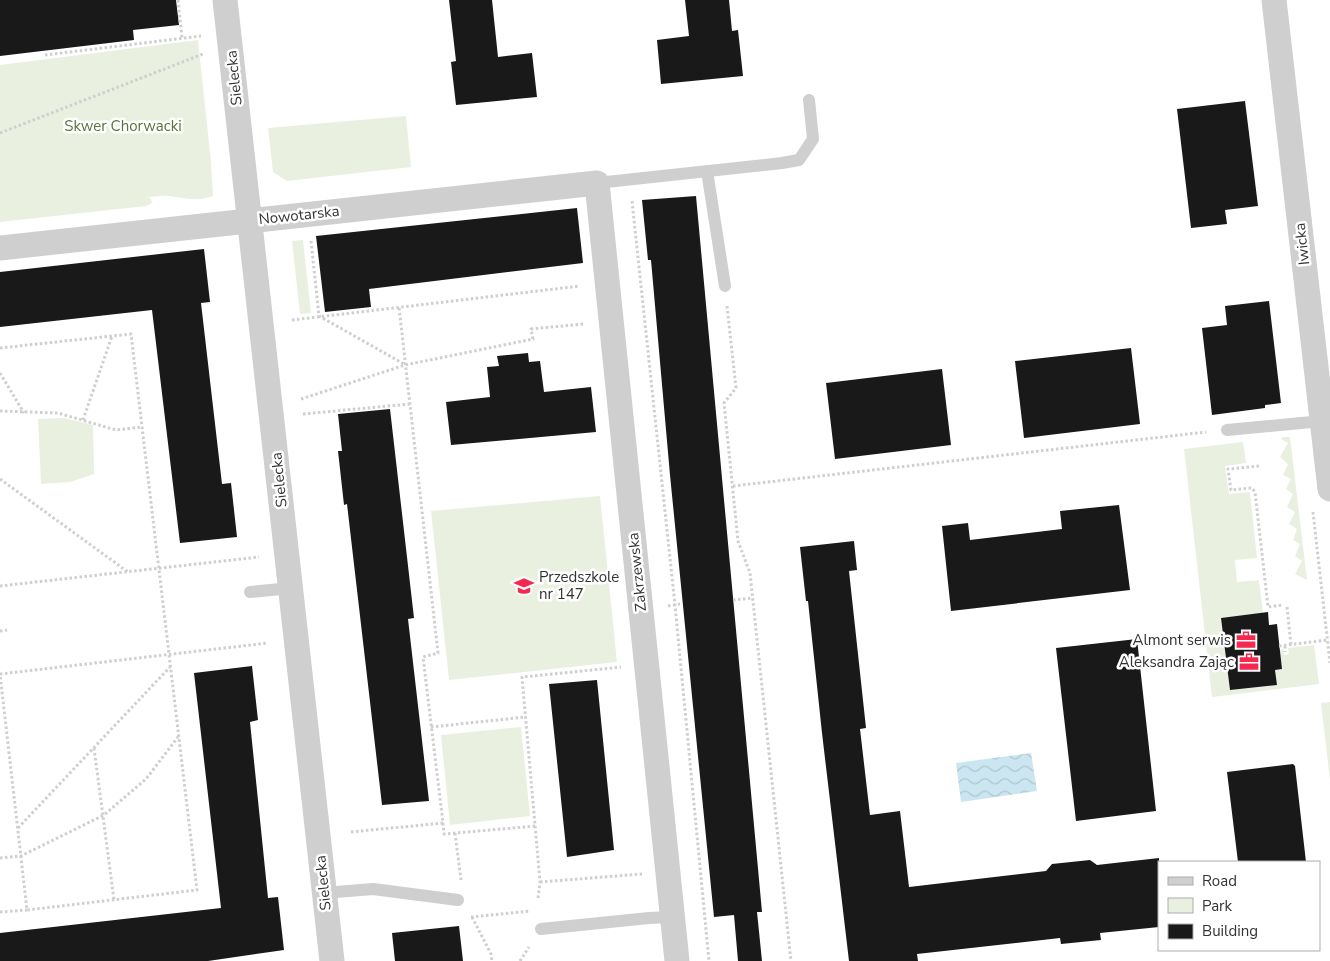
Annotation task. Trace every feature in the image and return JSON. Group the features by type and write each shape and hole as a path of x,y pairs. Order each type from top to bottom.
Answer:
{"street":[{"name":"Sielecka","path":"225,0 332,961"},
{"name":"Iwicka","path":"1274,0 1324,392 1322,421 1330,489"},
{"name":"Nowotarska","path":"0,248 250,221 598,190"},
{"name":"Zakrzewska","path":"598,190 677,961"}],"lane":[{"path":"598,190 707,171 799,160 813,139 809,100"},
{"path":"707,171 725,286"},
{"path":"1227,430 1322,421"},
{"path":"250,592 291,588"},
{"path":"323,893 374,889 458,900"},
{"path":"541,930 672,917"}],"path":[{"path":"178,0 182,38"},
{"path":"45,55 201,36"},
{"path":"0,133 203,53 204,62"},
{"path":"598,190 632,196 675,605 709,961"},
{"path":"310,232 319,316"},
{"path":"292,320 586,285"},
{"path":"725,286 736,388 724,403 738,541 750,573 792,961"},
{"path":"399,307 438,653 423,656 444,834 536,826"},
{"path":"319,316 405,364"},
{"path":"302,399 405,364 533,340 531,329 590,324"},
{"path":"0,348 131,334 197,890 0,912"},
{"path":"83,420 112,336"},
{"path":"0,373 24,413"},
{"path":"303,414 410,404"},
{"path":"0,412 58,413 116,430 142,427"},
{"path":"733,486 1227,430"},
{"path":"1259,466 1228,469 1231,490 1252,488 1255,492 1268,607 1282,605"},
{"path":"0,479 128,572"},
{"path":"0,586 259,557"},
{"path":"733,600 753,598"},
{"path":"675,605 680,604"},
{"path":"1287,607 1291,645"},
{"path":"0,631 7,630"},
{"path":"1279,646 1328,640"},
{"path":"27,910 0,674 268,643"},
{"path":"1285,646 1285,652"},
{"path":"18,828 170,666"},
{"path":"538,898 540,882 536,826 522,677 625,667"},
{"path":"431,727 526,717"},
{"path":"0,858 21,856 104,815 146,779 179,737"},
{"path":"94,748 114,900"},
{"path":"351,832 443,823"},
{"path":"540,882 644,874"},
{"path":"472,917 491,954 492,961"}],"green space":[{"name":"Skwer Chorwacki","path":"198,40 213,196 196,199 166,196 148,197 152,203 146,206 0,222 0,65"},
{"path":"406,116 411,167 287,181 273,172 268,128"},
{"path":"303,240 311,313 300,314 292,241"},
{"path":"64,418 93,425 94,474 70,482 41,484 38,419"},
{"path":"1283,437 1290,437 1307,580 1295,574 1302,561 1295,556 1300,544 1293,540 1297,529 1289,524 1295,512 1287,507 1293,494 1286,489 1291,479 1283,475 1288,464 1280,457 1288,443 1281,439"},
{"path":"1243,442 1246,463 1225,466 1229,494 1250,492 1257,558 1235,560 1237,582 1259,580 1263,613 1221,618 1230,690 1277,685 1275,670 1282,669 1280,650 1283,649 1284,655 1289,654 1288,648 1314,645 1319,684 1212,697 1184,449"},
{"name":"Przedszkole nr 147","path":"600,496 617,662 449,680 431,511"},
{"path":"1330,702 1330,780 1321,703"},
{"path":"521,727 530,816 450,825 441,735"}],"water":[{"path":"1031,753 1037,791 961,802 956,763"}],"building":[{"path":"0,0 176,0 179,25 133,30 134,40 0,56"},
{"path":"449,0 492,0 498,57 532,53 537,97 456,105 451,62 456,61"},
{"path":"685,0 729,0 732,31 738,30 743,76 661,84 657,40 689,36"},
{"path":"1245,101 1258,206 1225,210 1227,224 1191,228 1177,109"},
{"path":"696,196 762,912 757,912 762,961 738,961 734,915 714,917 670,475 651,260 648,260 642,200"},
{"path":"577,208 583,263 369,289 371,307 325,312 316,236"},
{"path":"204,249 210,302 201,303 222,484 231,483 237,537 180,543 152,310 0,327 0,272"},
{"path":"1269,301 1281,403 1265,405 1265,408 1212,415 1202,328 1227,325 1225,306"},
{"path":"1131,348 1140,424 1024,438 1015,361"},
{"path":"528,353 529,362 540,361 544,392 591,387 596,432 451,445 446,402 490,397 487,367 499,366 497,356"},
{"path":"942,369 951,445 835,459 826,383"},
{"path":"390,409 414,618 408,619 429,801 382,805 347,504 344,505 338,451 342,451 338,414"},
{"path":"1119,505 1130,590 951,611 942,526 968,523 970,540 1062,529 1060,511"},
{"path":"854,541 857,570 849,571 866,728 860,729 870,815 900,811 909,887 1046,871 1052,864 1090,860 1097,865 1159,858 1158,927 1100,933 1101,940 1061,944 1060,938 917,954 918,961 849,961 808,601 806,601 800,547"},
{"path":"1268,612 1269,625 1277,624 1282,669 1275,670 1277,685 1230,690 1221,618"},
{"path":"1137,639 1156,811 1076,821 1056,648"},
{"path":"252,666 258,720 250,722 268,898 278,897 284,950 208,961 0,961 0,933 221,908 194,673"},
{"path":"597,680 614,850 567,857 549,684"},
{"path":"1293,764 1295,766 1306,861 1238,861 1227,772"},
{"path":"459,926 463,961 395,961 392,933"}],"place":[{"name":"Przedszkole nr 147","path":"524,586"},
{"name":"Almont serwis","path":"1246,640"},
{"name":"Aleksandra Zając","path":"1249,662"}]}
